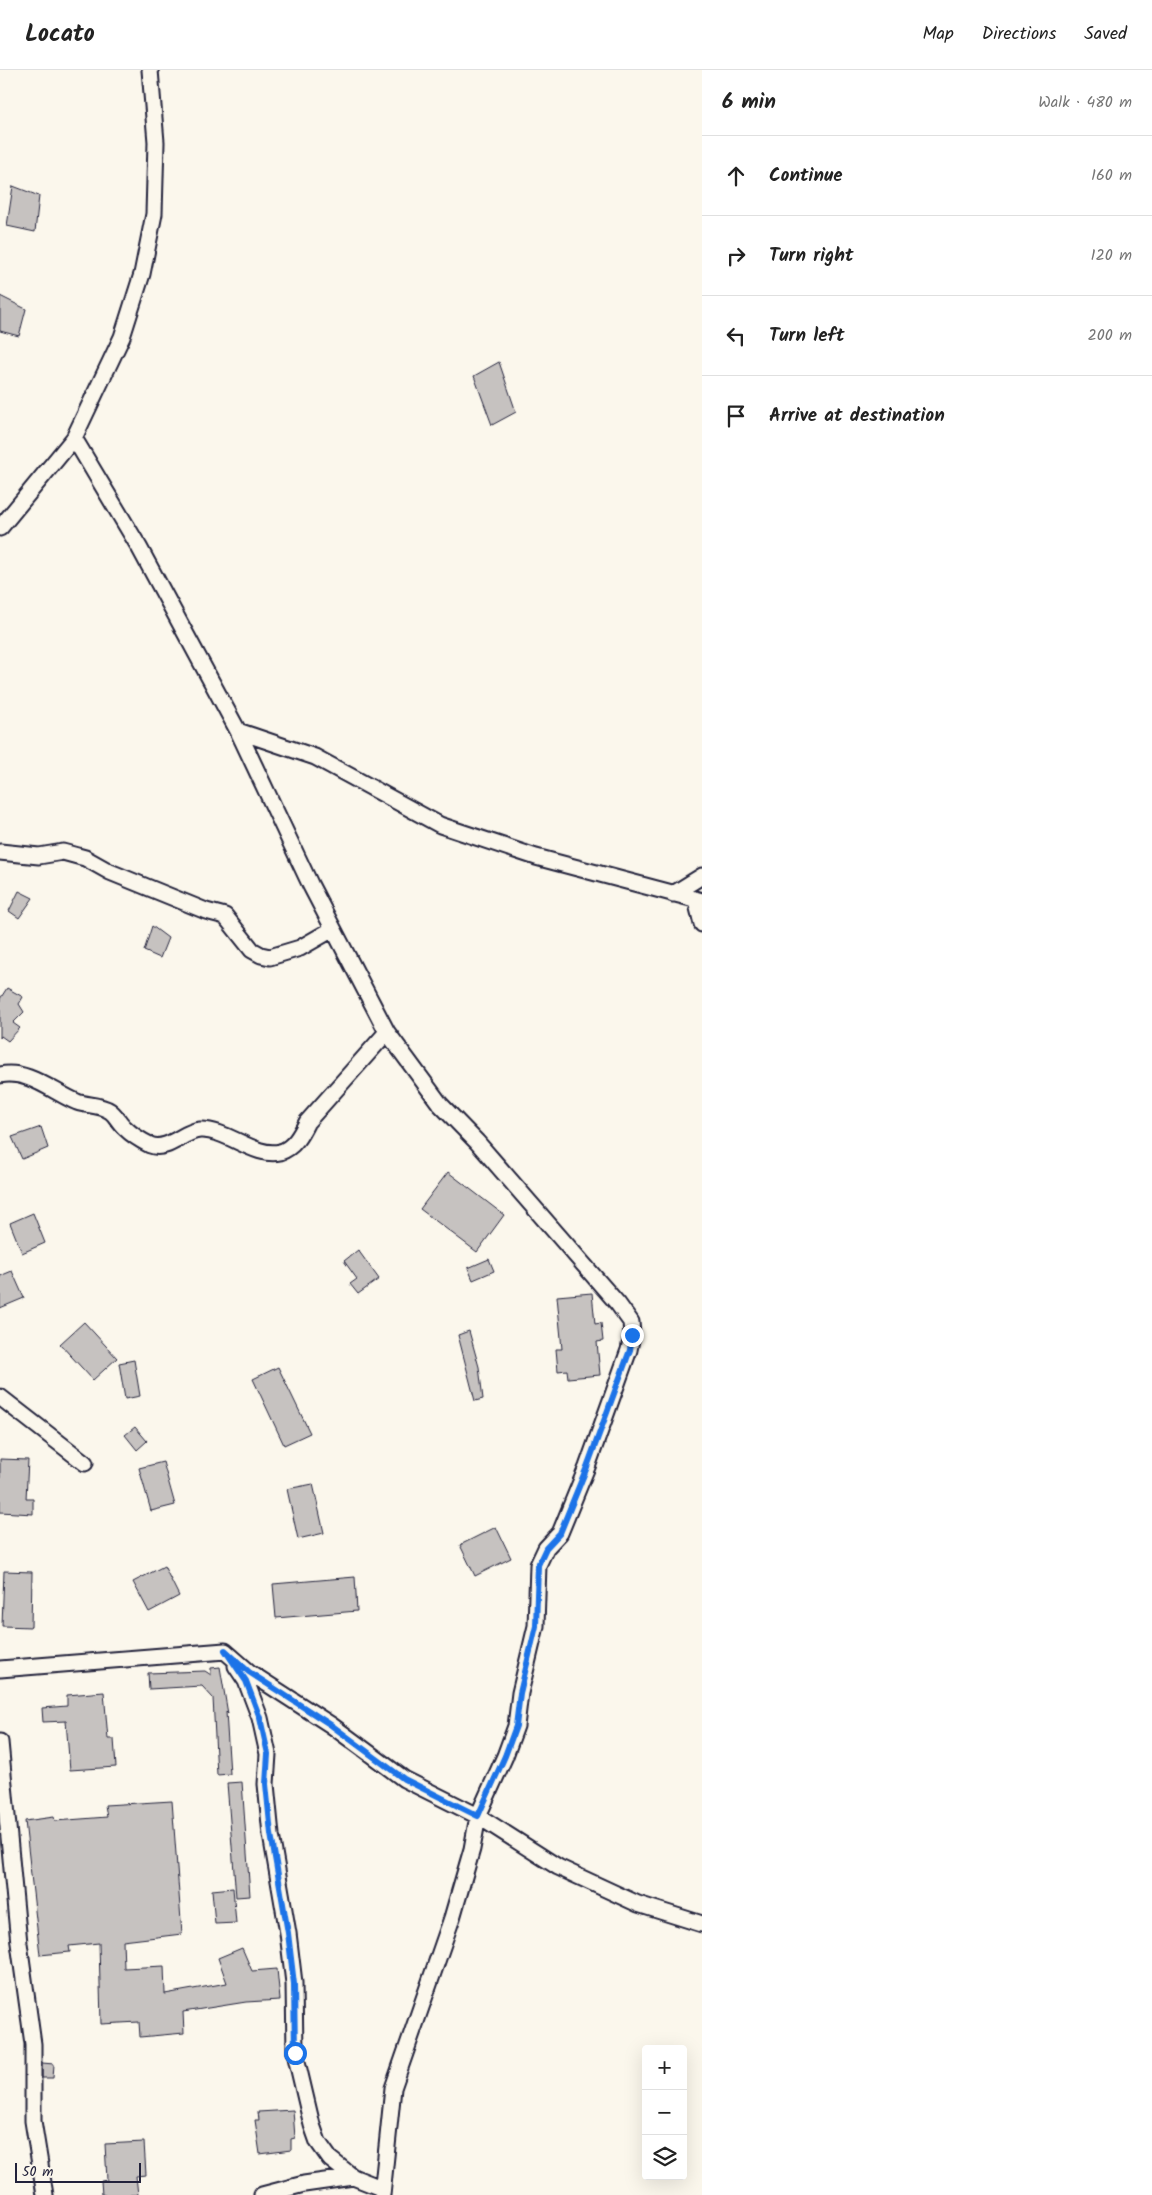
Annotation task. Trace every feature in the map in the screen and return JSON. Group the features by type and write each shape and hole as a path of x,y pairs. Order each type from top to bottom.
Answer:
{"street":[{"path":"0,528 74,438 122,337 142,274 154,214 156,142 150,70"},
{"path":"74,438 139,548 238,731 333,929 387,1032 440,1104 477,1142 587,1267 631,1322 630,1350 587,1467 560,1533 546,1548 538,1565 536,1626 520,1693 516,1726 505,1756 478,1816 472,1849 452,1918 392,2088 381,2192 353,2177 330,2160 318,2142 312,2125 295,2053 294,1984 288,1933 271,1834 266,1784 268,1754 260,1718 246,1681 225,1650"},
{"path":"238,731 315,756 440,825 536,857 699,900 702,924"},
{"path":"0,852 39,856 63,852 85,858 110,872 206,911 224,916 252,950 261,955 270,957 300,948 333,929"},
{"path":"673,894 702,876"},
{"path":"0,1075 12,1072 26,1076 79,1103 102,1106 112,1112 126,1129 152,1146 164,1146 191,1131 201,1130 219,1132 262,1151 280,1152 298,1139 307,1122 387,1032"},
{"path":"0,1397 85,1463"},
{"path":"0,1669 225,1650 249,1672 331,1725 404,1779 478,1816 558,1867 638,1904 702,1924"},
{"path":"0,1742 17,1924 33,2044 33,2121 45,2195"},
{"path":"262,2195 304,2184 353,2177"}],"building":[{"path":"13,186 39,196 35,232 7,226"},
{"path":"0,296 26,309 19,336 0,331"},
{"path":"499,362 516,412 492,425 474,376"},
{"path":"19,891 33,898 19,918 9,911"},
{"path":"152,926 168,938 160,958 144,951"},
{"path":"7,988 23,997 19,1004 24,1012 13,1023 20,1028 8,1041 1,1036 0,1038 0,999"},
{"path":"41,1127 48,1148 22,1159 12,1137"},
{"path":"448,1172 504,1215 477,1252 420,1209"},
{"path":"33,1213 45,1243 22,1253 10,1223"},
{"path":"358,1250 379,1279 358,1294 350,1284 357,1279 344,1261"},
{"path":"489,1259 494,1271 473,1280 468,1268"},
{"path":"12,1271 24,1298 0,1308 0,1276"},
{"path":"592,1293 595,1324 601,1323 603,1341 597,1342 600,1375 568,1378 567,1370 558,1371 556,1349 562,1349 557,1296"},
{"path":"84,1322 117,1358 93,1380 60,1344"},
{"path":"469,1331 479,1367 483,1399 475,1401 458,1335"},
{"path":"134,1360 140,1396 125,1399 119,1363"},
{"path":"278,1367 310,1433 284,1445 253,1379"},
{"path":"135,1427 147,1441 137,1450 125,1435"},
{"path":"0,1459 28,1460 26,1499 33,1499 33,1514 0,1512"},
{"path":"163,1462 175,1505 151,1511 139,1468"},
{"path":"313,1484 324,1533 298,1539 287,1489"},
{"path":"496,1527 511,1558 475,1576 460,1545"},
{"path":"164,1566 179,1596 149,1612 133,1582"},
{"path":"4,1571 32,1572 31,1627 2,1626"},
{"path":"355,1577 357,1611 276,1618 273,1584"},
{"path":"220,1667 228,1714 226,1712 230,1774 217,1775 213,1698 202,1686 149,1689 148,1673 205,1671 211,1675 211,1668"},
{"path":"104,1692 108,1739 114,1739 116,1767 70,1770 66,1721 43,1722 42,1708 67,1706 67,1695"},
{"path":"242,1782 250,1896 236,1897 227,1783"},
{"path":"172,1801 182,1934 123,1941 124,1968 164,1966 165,1994 227,1983 218,1958 242,1948 252,1971 277,1969 280,2000 246,2002 183,2012 184,2033 140,2037 139,2022 101,2024 99,1943 69,1946 70,1952 40,1955 25,1821 54,1817 55,1821 107,1817 105,1805"},
{"path":"233,1888 236,1923 215,1924 212,1890"},
{"path":"42,2063 54,2064 53,2078 42,2078"},
{"path":"293,2110 295,2138 291,2139 291,2150 260,2154 255,2120 259,2120 258,2112"},
{"path":"144,2142 146,2175 136,2176 138,2195 102,2195 101,2181 107,2180 105,2144"}],"route":[{"path":"295,2053 294,1984 288,1933 271,1834 266,1784 268,1754 260,1718 246,1681 225,1650 249,1672 331,1725 404,1779 478,1816 505,1756 516,1726 520,1693 536,1626 538,1565 546,1548 560,1533 587,1467 630,1350 632,1335"}]}
